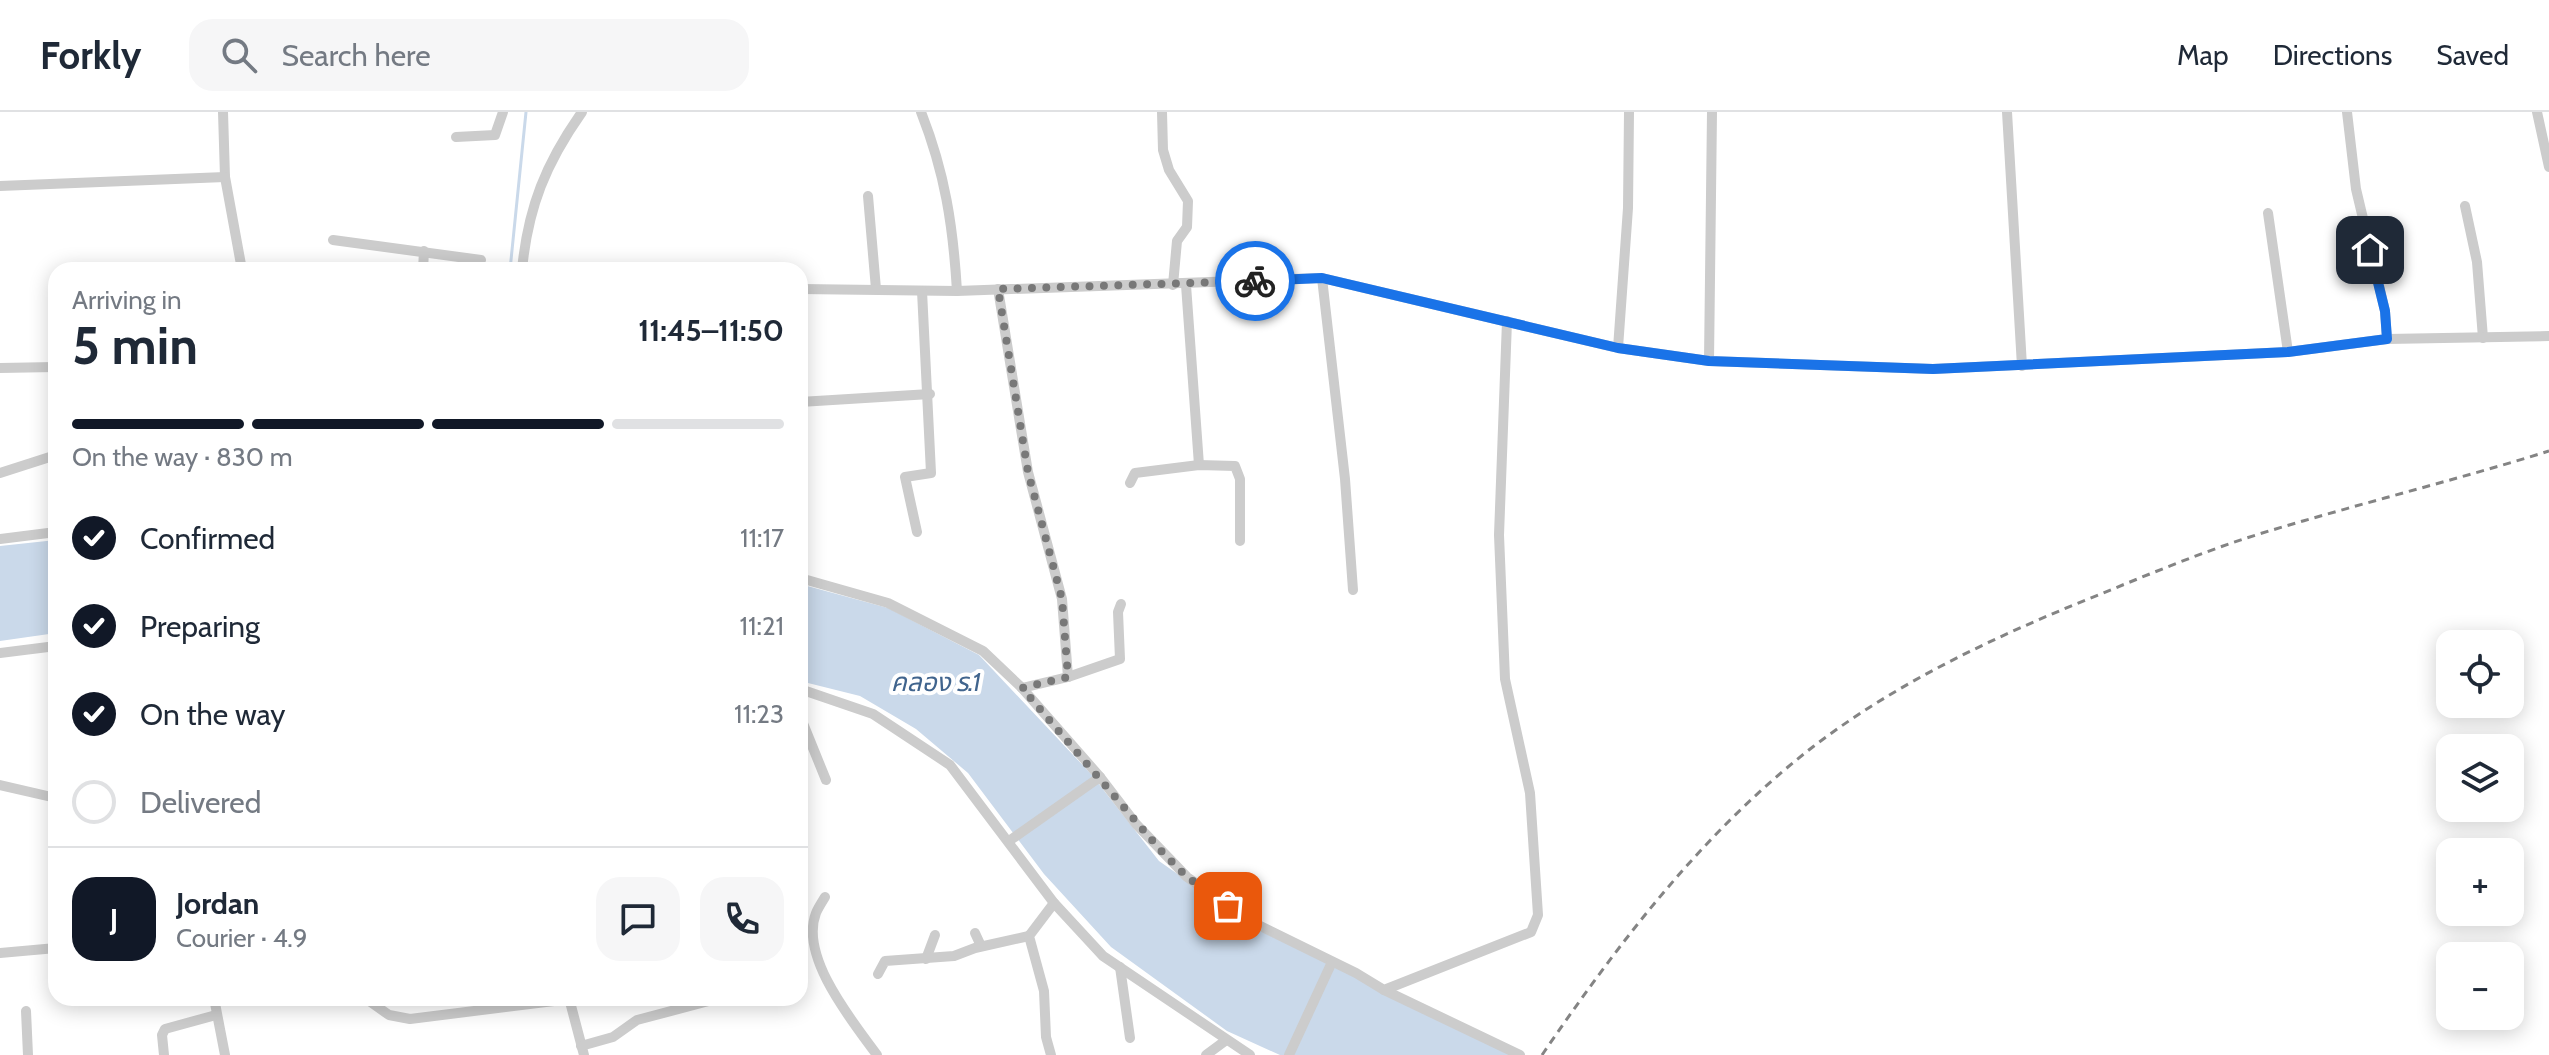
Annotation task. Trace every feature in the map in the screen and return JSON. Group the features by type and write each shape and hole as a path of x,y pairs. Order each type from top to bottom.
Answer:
{"street":[{"path":"223,112 225,177 241,262"},
{"path":"456,137 495,135 503,112"},
{"path":"523,262 529,217 542,176 582,112"},
{"path":"921,112 940,161 954,243 957,291"},
{"path":"1162,112 1163,150 1169,170 1188,201 1187,227 1177,241 1173,285"},
{"path":"1618,348 1628,208 1629,112"},
{"path":"1709,361 1712,112"},
{"path":"2007,112 2022,366"},
{"path":"2347,112 2356,189 2385,311 2387,339"},
{"path":"2537,112 2549,167"},
{"path":"0,186 225,177"},
{"path":"868,196 876,289"},
{"path":"2465,206 2477,262 2483,338"},
{"path":"2268,213 2288,352"},
{"path":"333,240 481,260"},
{"path":"423,262 424,251"},
{"path":"808,289 957,291 1322,278 1618,348 1709,361 1933,369 2288,352 2387,339 2549,336"},
{"path":"1322,278 1345,479 1353,590"},
{"path":"1186,285 1199,465"},
{"path":"998,289 1028,472 1062,599 1068,677"},
{"path":"917,532 905,477 931,473 930,394 922,291"},
{"path":"1384,990 1531,932 1538,915 1530,793 1505,679 1499,535 1507,321"},
{"path":"0,368 48,367"},
{"path":"808,402 930,394"},
{"path":"0,473 48,458"},
{"path":"1130,483 1135,473 1199,465 1235,466 1238,469 1240,541"},
{"path":"0,539 48,533"},
{"path":"808,580 888,603 983,651 1022,688 1100,777 1136,824 1187,877 1248,920 1330,967 1520,1055"},
{"path":"1022,688 1068,677 1120,659 1118,612 1121,604"},
{"path":"0,653 48,647"},
{"path":"808,692 873,714 950,765 1054,903 1103,956 1250,1055"},
{"path":"808,736 826,780"},
{"path":"1009,841 1100,777"},
{"path":"0,785 48,796"},
{"path":"825,897 815,915 814,939 822,969 845,1011 877,1055"},
{"path":"878,974 885,961 954,956 981,946 1029,936 1054,903"},
{"path":"975,933 981,946"},
{"path":"926,959 935,935"},
{"path":"1029,936 1044,991 1046,1037 1051,1055"},
{"path":"0,953 48,949"},
{"path":"1120,967 1130,1038"},
{"path":"1289,1055 1330,967"},
{"path":"215,1006 225,1055"},
{"path":"376,1006 400,1018 515,1006"},
{"path":"387,1006 389,1015"},
{"path":"572,1006 583,1050 613,1037 637,1020 690,1006"},
{"path":"26,1011 28,1055"},
{"path":"164,1055 162,1035 165,1029 216,1015"},
{"path":"1206,1055 1225,1041"}],"water":[{"path":"48,541 48,634 0,641 0,546"},
{"name":"คลอง ร.1","path":"808,586 888,608 979,655 1091,774 1159,861 1256,929 1525,1055 1280,1055 1227,1031 1111,947 1044,874 968,773 916,729 860,696 808,683"}],"waterway":[{"path":"511,262 526,112"}],"railway":[{"path":"1542,1055 1633,930 1736,814 1814,746 1917,679 2027,625 2206,552 2549,451"}],"way so far":[{"path":"1228,906 1187,877 1163,853 1022,688 1068,677 1062,599 1028,472 998,289 1255,281"}],"route":[{"path":"1255,281 1322,278 1618,348 1709,361 1933,369 2288,352 2387,339 2385,311 2370,250"}]}
